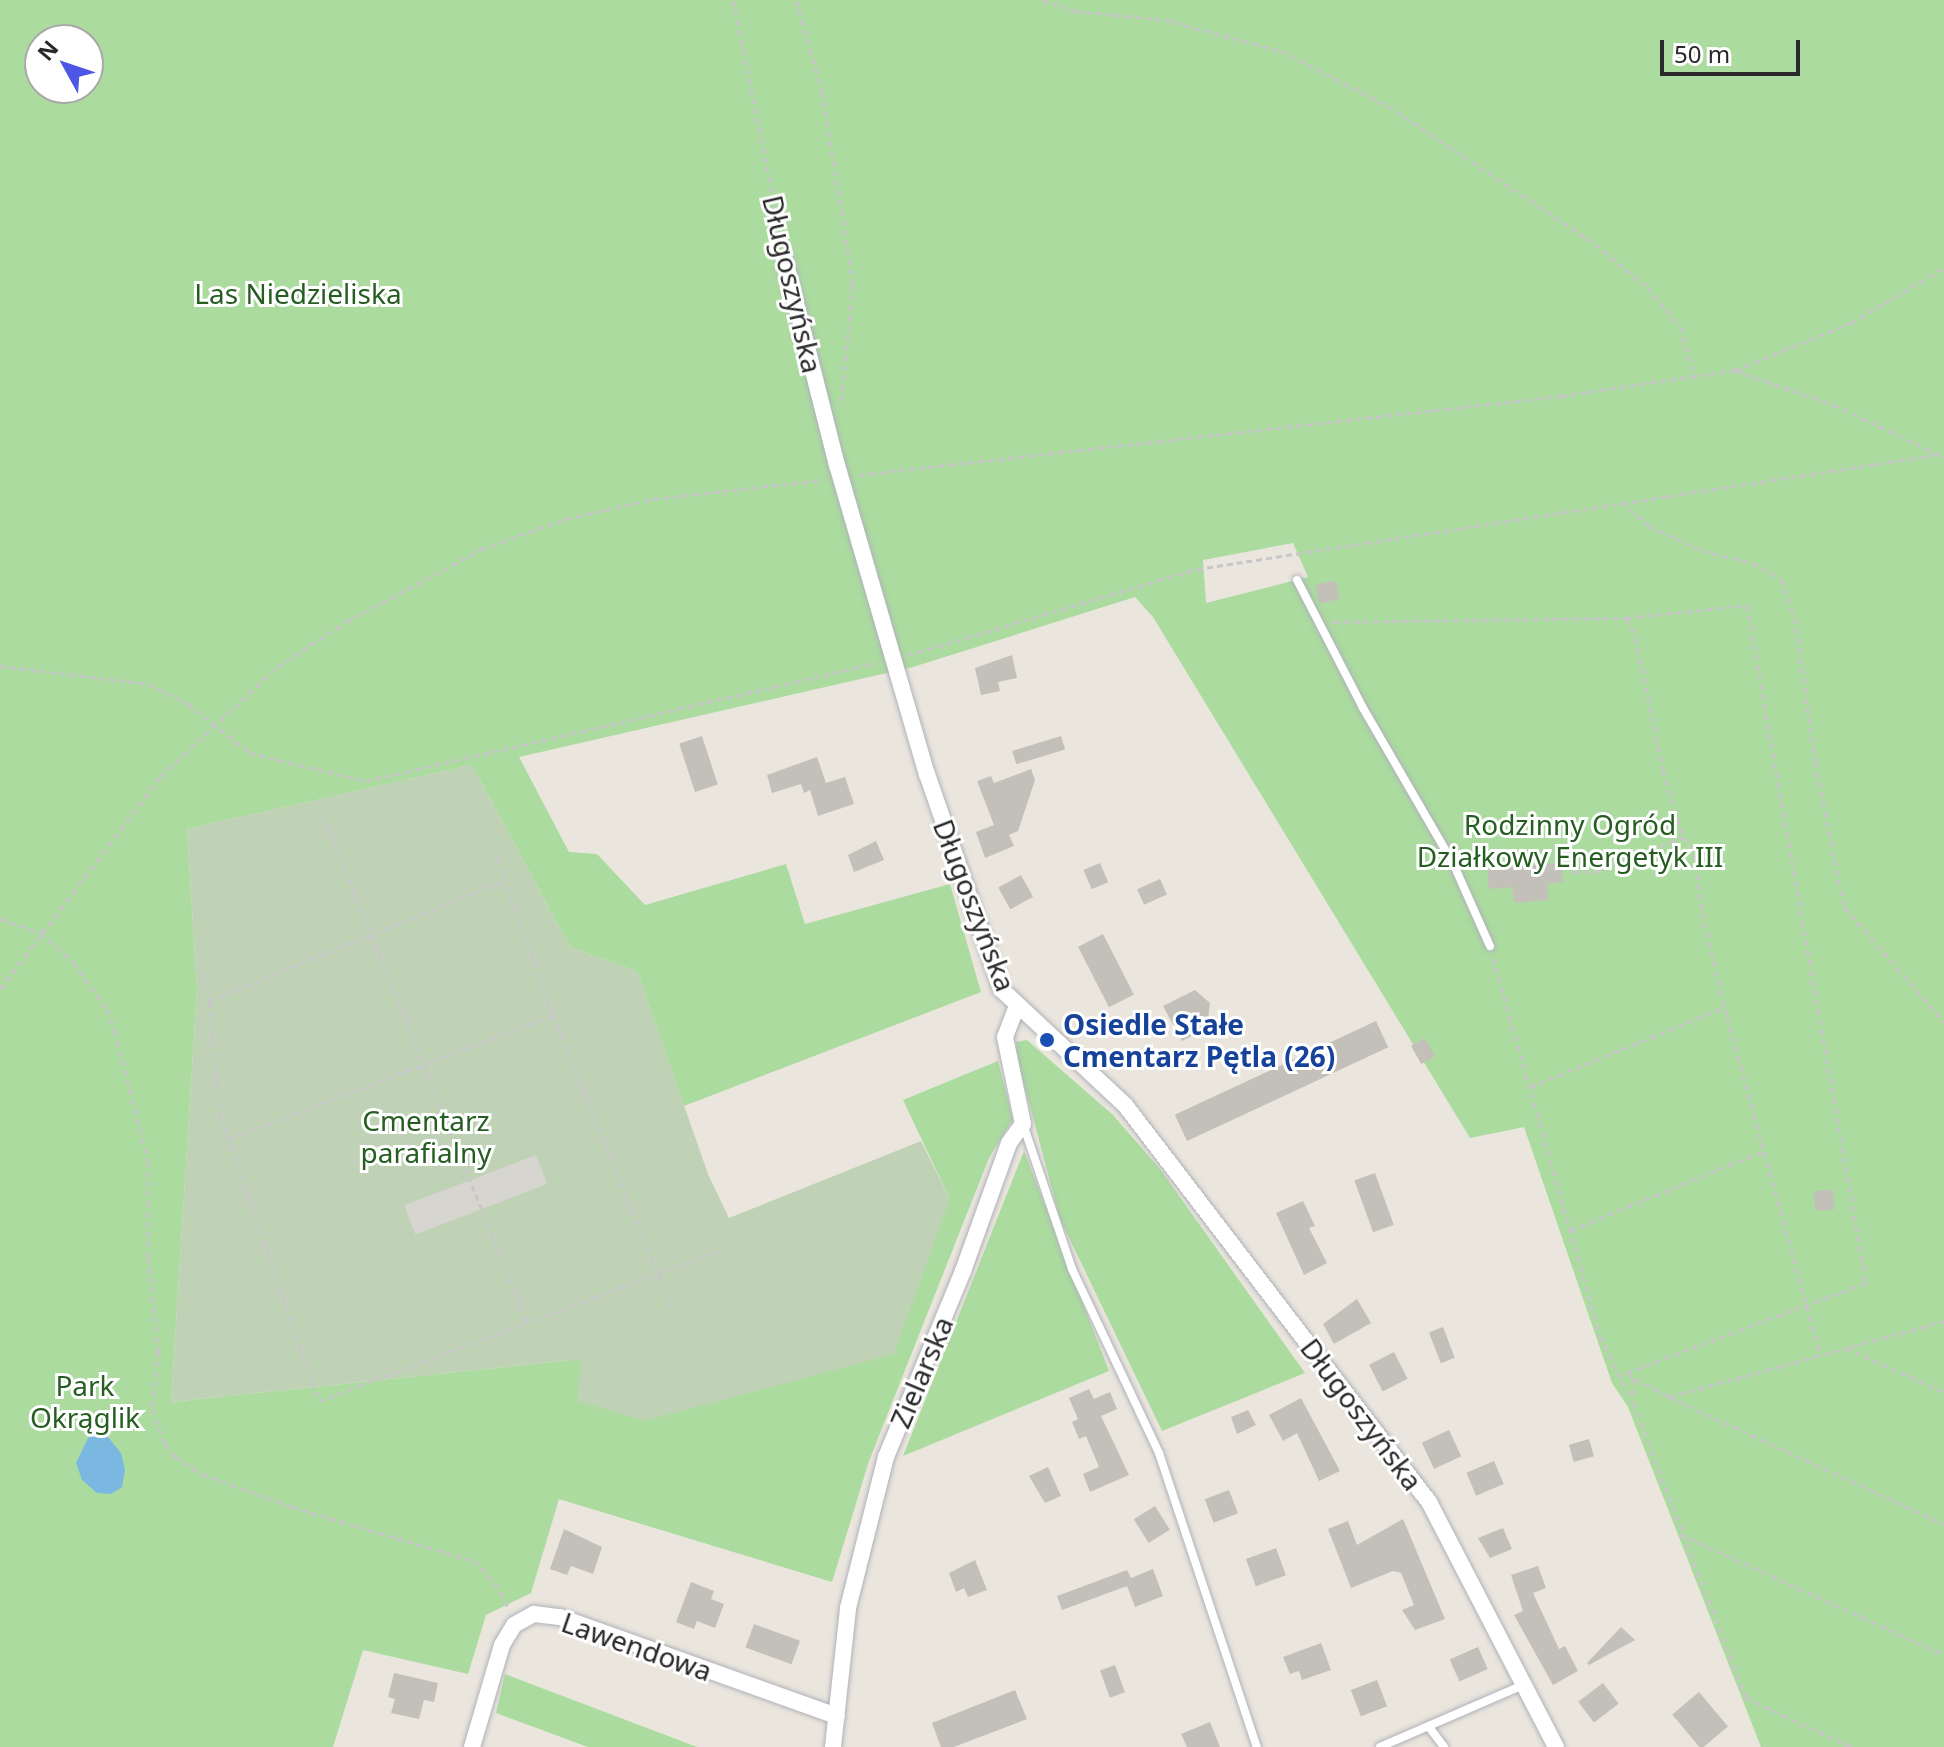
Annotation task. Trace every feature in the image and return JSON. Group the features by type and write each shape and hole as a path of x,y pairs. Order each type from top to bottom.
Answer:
{"street":[{"name":"Długoszyńska","path":"785,260 841,478 894,659 975,923 1001,989 1016,1008 1125,1105 1238,1247 1429,1502 1556,1747"},
{"path":"1016,1008 1005,1037 1023,1124"},
{"name":"Zielarska","path":"833,1747 848,1608 886,1457 963,1271 1009,1143 1023,1124"},
{"name":"Lawendowa","path":"514,1625 534,1614 560,1617 837,1716"},
{"path":"472,1747 502,1645 514,1625"}],"lane":[{"path":"1297,580 1317,622 1453,863 1490,946"},
{"path":"1023,1124 1072,1269 1159,1453 1257,1747"},
{"path":"1380,1747 1523,1685"},
{"path":"1429,1727 1444,1747"}],"path":[{"name":"Długoszyńska","path":"733,0 785,260"},
{"path":"796,0 822,91 853,285 841,411"},
{"path":"1042,0 1075,11 1166,20 1281,51 1388,106 1587,238 1647,287 1680,327 1695,377"},
{"path":"0,989 112,835 213,723 277,667 346,622 482,549 566,519 653,499 1735,370 1851,323 1944,268"},
{"path":"1735,370 1834,405 1944,457"},
{"path":"0,666 149,684 213,723 250,753 289,766 366,781 894,659 1197,569 1935,455"},
{"path":"1622,503 1649,526 1703,551 1753,563 1781,579 1795,618 1815,762 1844,907 1944,1022"},
{"path":"1317,622 1626,618 1747,605 1866,1283 1625,1373"},
{"path":"1626,618 1636,638 1683,837 1694,854 1725,1007 1820,1354"},
{"path":"323,814 527,1322"},
{"path":"1572,872 1595,872 1683,837"},
{"path":"497,858 553,1015 672,1308"},
{"path":"208,1001 504,881"},
{"path":"0,919 41,933 73,962 107,1009 144,1134 148,1257 158,1351 152,1409 165,1444 202,1474 292,1507 474,1561 501,1592 514,1625"},
{"path":"1490,946 1600,1336 1633,1403 1680,1534 1746,1698 1851,1747"},
{"path":"206,972 221,1117 319,1401 724,1249"},
{"path":"1530,1087 1725,1007"},
{"path":"229,1139 553,1015"},
{"path":"1570,1230 1764,1151"},
{"path":"1669,1397 1944,1321"},
{"path":"1846,1348 1944,1392"},
{"path":"1616,1368 1669,1397 1944,1524"},
{"path":"1633,1379 1633,1403"},
{"path":"1680,1534 1944,1655"}],"green space":[{"path":"0,0 1944,0 1944,1747 1761,1747 1628,1407 1612,1383 1524,1127 1470,1138 1153,617 1135,597 913,667 519,757 569,852 597,854 645,905 786,864 805,924 950,884 981,992 684,1106 637,971 570,947 472,765 187,829 197,990 171,1402 582,1359 950,1199 903,1100 998,1061 1013,1119 989,1158 869,1461 832,1582 559,1499 531,1593 486,1615 468,1674 363,1650 333,1747 0,1747","holes":["1293,543 1308,577 1206,603 1203,560"]},
{"name":"Cmentarz parafialny","path":"472,765 570,947 637,971 708,1174 729,1218 921,1141 950,1199 894,1354 645,1421 577,1401 581,1359 171,1402 197,990 187,829"},
{"path":"1027,1040 1113,1115 1160,1169 1305,1373 1162,1431 1060,1219 1018,1061 1016,1042"},
{"path":"1024,1151 1109,1371 903,1456"},
{"path":"505,1674 697,1747 588,1747 496,1713"}],"shaded area":[{"path":"536,1155 547,1184 415,1234 404,1206"}],"water":[{"path":"103,1431 121,1453 125,1470 122,1487 111,1494 97,1493 82,1480 76,1463 88,1438"}],"building":[{"path":"1335,580 1340,598 1320,604 1315,586"},
{"path":"1012,655 1017,678 998,682 1000,691 981,695 975,668"},
{"path":"702,736 718,785 695,792 679,743"},
{"path":"1061,736 1065,749 1016,764 1012,751"},
{"path":"817,757 826,783 845,777 854,804 818,816 810,790 804,793 801,784 772,793 767,775"},
{"path":"1031,769 1035,780 1018,831 1009,835 1014,846 985,858 976,832 994,825 977,781 991,776 994,783"},
{"path":"876,841 884,860 854,872 848,855"},
{"path":"1100,863 1108,882 1092,889 1083,870"},
{"path":"1561,863 1563,882 1547,884 1548,900 1514,903 1512,887 1489,889 1487,869"},
{"path":"1021,875 1033,897 1010,909 998,888"},
{"path":"1160,879 1167,895 1144,905 1137,889"},
{"path":"1103,934 1134,995 1109,1007 1078,947"},
{"path":"1195,990 1210,1003 1207,1028 1182,1041 1163,1006"},
{"path":"1376,1021 1388,1047 1187,1141 1175,1115"},
{"path":"1425,1038 1435,1056 1421,1064 1411,1046"},
{"path":"1375,1173 1394,1225 1373,1232 1354,1181"},
{"path":"1833,1190 1834,1210 1815,1211 1814,1191"},
{"path":"1303,1201 1315,1226 1309,1228 1327,1263 1304,1275 1276,1213"},
{"path":"1357,1299 1371,1323 1334,1344 1323,1324"},
{"path":"1443,1327 1455,1358 1441,1363 1429,1332"},
{"path":"1394,1352 1408,1379 1383,1391 1369,1365"},
{"path":"1089,1389 1094,1399 1110,1392 1117,1409 1101,1416 1129,1475 1090,1492 1083,1474 1099,1467 1086,1436 1079,1439 1072,1422 1078,1419 1069,1398"},
{"path":"1301,1398 1340,1471 1319,1481 1297,1433 1283,1441 1269,1415"},
{"path":"1248,1410 1256,1425 1237,1434 1231,1417"},
{"path":"1449,1430 1461,1456 1434,1469 1422,1443"},
{"path":"1589,1439 1594,1456 1574,1462 1569,1445"},
{"path":"1494,1461 1504,1484 1476,1496 1466,1473"},
{"path":"1048,1467 1061,1496 1045,1503 1029,1476"},
{"path":"1229,1490 1238,1513 1214,1523 1205,1499"},
{"path":"1155,1506 1170,1530 1149,1543 1134,1519"},
{"path":"1403,1519 1445,1619 1415,1630 1402,1610 1414,1605 1401,1573 1393,1571 1351,1588 1328,1529 1348,1521 1357,1545"},
{"path":"1503,1528 1512,1549 1490,1558 1478,1538"},
{"path":"564,1529 602,1547 593,1574 571,1566 567,1575 550,1569"},
{"path":"1276,1548 1286,1575 1256,1586 1246,1559"},
{"path":"975,1560 987,1590 968,1597 964,1588 956,1592 949,1573"},
{"path":"1538,1566 1546,1588 1533,1593 1559,1649 1565,1646 1578,1671 1553,1685 1514,1615 1523,1611 1511,1575"},
{"path":"1153,1569 1163,1596 1135,1607 1127,1586 1062,1610 1057,1596 1127,1570 1131,1578"},
{"path":"691,1582 714,1591 711,1599 724,1604 715,1628 697,1621 694,1629 676,1622"},
{"path":"754,1624 800,1641 791,1664 745,1647"},
{"path":"1621,1627 1635,1640 1589,1665 1587,1663"},
{"path":"1321,1643 1331,1670 1302,1680 1299,1671 1290,1674 1283,1657"},
{"path":"1478,1647 1488,1669 1459,1682 1450,1660"},
{"path":"1115,1665 1125,1692 1110,1698 1100,1670"},
{"path":"394,1673 438,1683 434,1702 424,1700 419,1719 391,1713 395,1699 388,1697"},
{"path":"1377,1680 1387,1706 1361,1716 1351,1690"},
{"path":"1603,1683 1619,1704 1594,1722 1578,1702"},
{"path":"1015,1690 1027,1719 954,1747 941,1747 932,1723"},
{"path":"1699,1692 1728,1726 1699,1747 1672,1714"},
{"path":"1210,1722 1220,1747 1187,1747 1181,1734"}],"place":[{"name":"Osiedle Stałe Cmentarz Pętla (26)","path":"1047,1040"}],"park label":[{"name":"Las Niedzieliska","path":"298,293"},
{"name":"Rodzinny Ogród Działkowy Energetyk III","path":"1570,840"},
{"name":"Park Okrąglik","path":"85,1401"}]}
